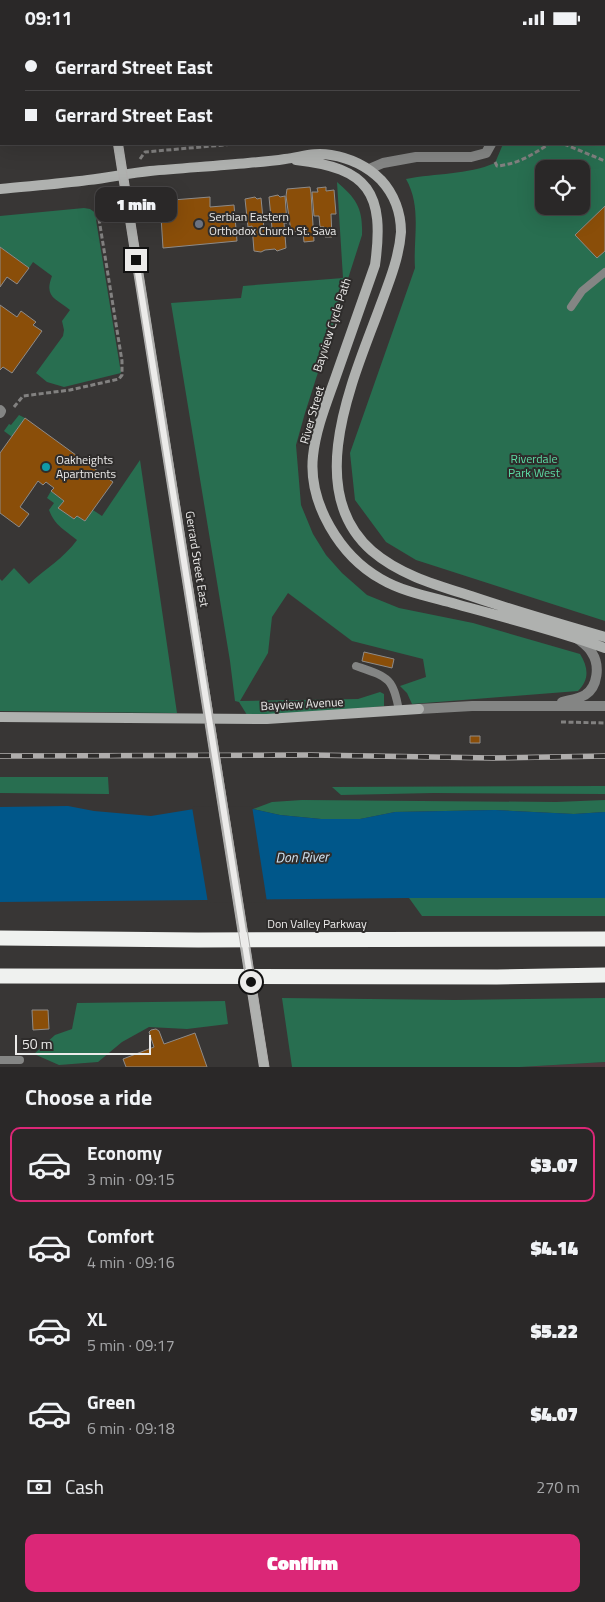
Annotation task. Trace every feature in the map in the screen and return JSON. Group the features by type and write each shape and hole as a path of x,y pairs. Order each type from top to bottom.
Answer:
{"highway":[{"name":"Don Valley Parkway","path":"0,938 605,939"},
{"path":"0,977 497,977 605,975"}],"main road":[{"name":"Gerrard Street East","path":"118,145 127,174 202,674 264,1063"},
{"name":"River Street","path":"0,189 90,180 127,174 287,159 316,153 347,158 369,169 385,185 395,201 400,217 401,233 390,279 355,372 340,430 336,457 336,479 341,502 348,521 371,551 397,569 422,580 513,610 605,637"},
{"name":"River Street","path":"287,159 320,163 338,167 350,173 359,180 373,198 377,211 378,239 375,265 320,424 313,457 315,482 326,520 349,554 365,569 382,580 408,591 575,637 605,648"},
{"name":"Bayview Avenue","path":"0,717 267,719 419,709"}],"street":[{"path":"369,169 383,163 416,157 471,157 486,153 490,145"},
{"name":"River Street","path":"546,706 585,695 592,688 596,677 596,662 592,653 575,637"},
{"name":"Bayview Avenue","path":"419,709 472,706 605,706"}],"lane":[{"path":"571,307 582,291 605,272"},
{"path":"356,666 382,675 394,688 399,711"},
{"path":"0,1060 20,1060"}],"path":[{"path":"127,174 145,152 224,145"},
{"path":"494,161 497,166 506,165 529,158 548,145"},
{"path":"566,145 605,161"},
{"path":"14,407 23,396 70,390 119,379 122,375 122,361 99,219 102,213"}],"shaded area":[{"path":"605,1062 605,1067 520,1067"}],"green space":[{"name":"Riverdale Park West","path":"503,145 605,145 605,621 416,560 386,542 355,500 350,453 415,268 416,223 414,201 406,179 462,172 495,163"},
{"path":"337,182 354,199 360,211 362,235 296,445 301,505 313,534 326,555 342,573 367,595 399,608 473,623 580,654 585,664 586,677 578,691 412,704 407,693 400,686 426,677 423,659 352,641 288,593 272,617 268,653 240,701 358,699 380,692 384,694 384,706 315,713 247,715 239,702 235,701 171,303 241,298 243,286 343,278"},
{"path":"90,209 100,216 96,220 121,373 64,387 47,382 36,373 63,336 62,321 70,310 50,293 49,288 52,276 33,262 29,268 0,247 0,216"},
{"path":"19,415 25,418 12,437 4,431"},
{"path":"140,460 177,713 0,711 0,579 2,581 14,568 29,584 60,558 77,540 61,527 51,515 49,510 54,503 47,498 51,491 64,501 59,508 74,519 77,516 85,521 93,510 102,516"},
{"path":"0,777 108,777 109,794 0,793"},
{"path":"605,786 605,794 433,793 341,795 332,787"},
{"path":"302,800 556,802 605,800 605,812 574,814 495,810 395,812 360,819 321,819 280,815 253,809 272,802"},
{"path":"409,898 605,898 605,916 422,916"},
{"path":"282,998 455,1000 605,998 605,1062 520,1067 292,1067"},
{"path":"225,1001 228,1024 187,1029 149,1027 122,1042 98,1062 59,1065 34,1054 55,1035 72,1029 77,1003"}],"water":[{"name":"Don River","path":"68,806 94,811 151,816 194,809 253,809 280,815 321,819 360,819 395,812 495,810 574,814 605,812 605,898 0,902 0,807"}],"pier":[{"path":"252,806 267,902 208,903 192,807"}],"building":[{"path":"310,187 314,241 304,242 303,231 291,232 286,196 287,189"},
{"path":"326,187 326,191 334,190 336,214 331,214 332,237 325,237 324,227 320,227 319,216 314,216 312,192 318,192 317,188"},
{"path":"278,195 280,197 285,196 287,223 284,223 286,248 277,251 275,249 261,252 254,251 252,226 248,227 245,199 261,198 264,229 272,228 269,197"},
{"name":"Serbian Eastern Orthodox Church St. Sava","path":"210,197 210,207 234,205 237,241 163,248 160,201"},
{"path":"605,206 605,251 597,258 575,235"},
{"path":"0,247 29,268 17,284 7,277 0,287"},
{"path":"0,305 17,317 21,311 36,322 33,325 42,331 12,373 3,367 0,370"},
{"name":"Oakheights Apartments","path":"25,418 113,482 85,521 77,516 74,519 58,508 64,501 51,491 54,488 46,482 43,485 38,481 20,507 29,514 19,527 0,513 0,453"},
{"path":"364,652 394,659 392,668 362,661"},
{"path":"470,736 480,736 480,743 470,743"},
{"path":"32,1010 48,1010 49,1029 33,1030"},
{"path":"156,1029 159,1031 164,1044 195,1033 207,1067 126,1067 123,1059 154,1047 149,1032"}],"tram line":[{"path":"114,145 260,1067"},
{"path":"122,145 269,1067"}],"railway":[{"path":"0,756 311,755 493,758 605,756"}],"place":[{"name":"Serbian Eastern Orthodox Church St. Sava","path":"199,224"},
{"name":"Oakheights Apartments","path":"46,467"}],"route":[{"path":"136,260 251,982"}]}
